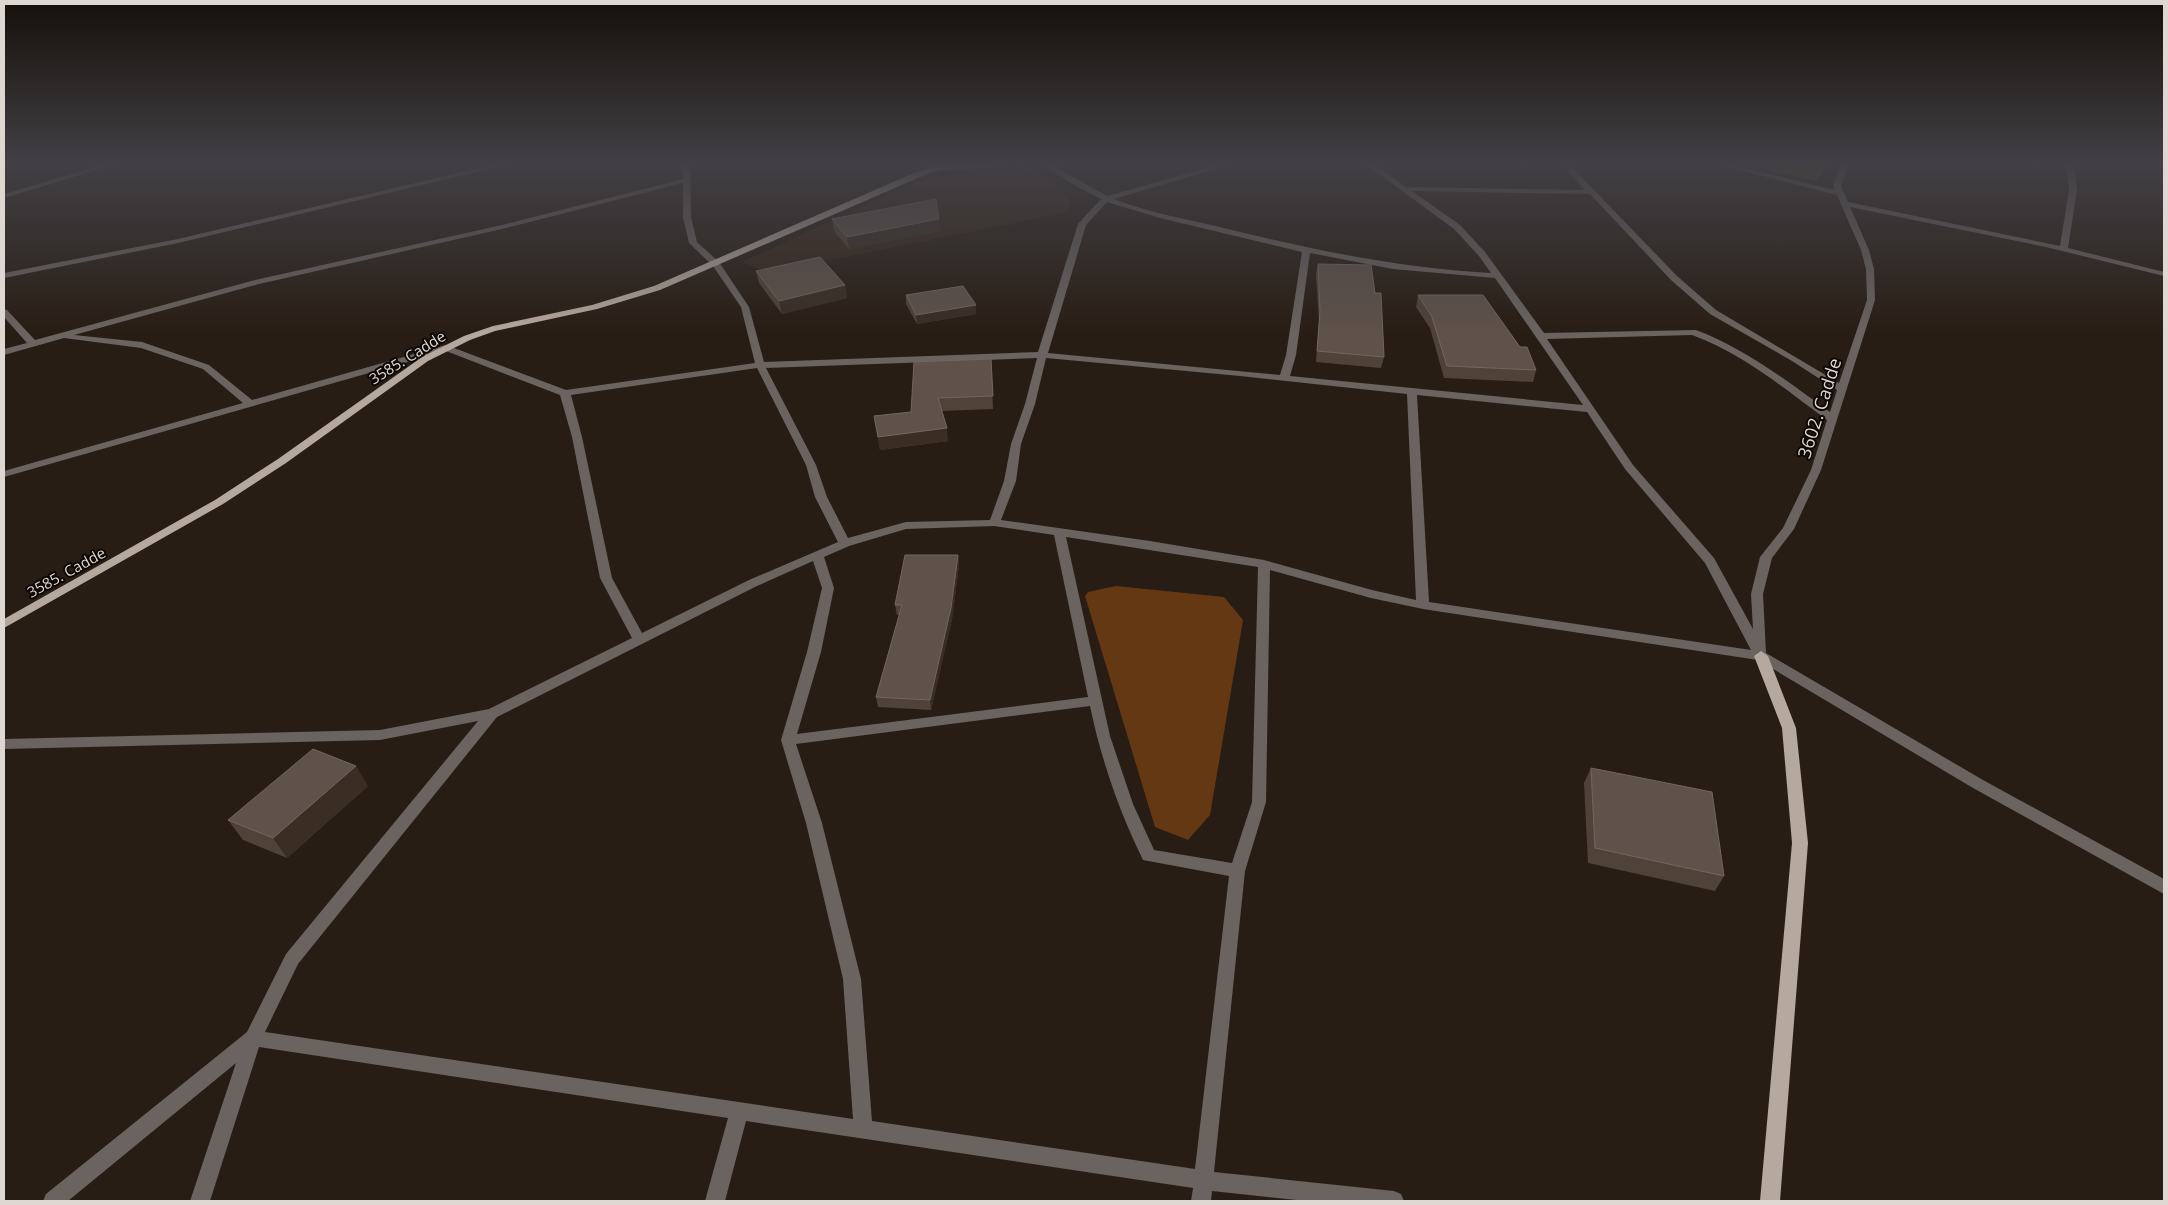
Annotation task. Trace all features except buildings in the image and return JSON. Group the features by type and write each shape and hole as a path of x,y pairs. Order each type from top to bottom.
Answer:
{"main road":[{"name":"3585. Cadde","path":"4,624 219,502 282,461 394,380 466,338 493,329 626,298 716,264 811,221"},
{"path":"1761,656 1789,728 1800,843 1770,1201"}],"street":[{"path":"4,276 259,221"},
{"path":"4,352 258,282 525,221"},
{"path":"688,221 693,243 716,264 744,307 760,365 811,465 821,497 845,543"},
{"path":"994,523 1010,482 1016,444 1030,404 1042,355 1082,224 1085,221"},
{"path":"1186,221 1306,251 1373,264 1447,274 1498,276"},
{"path":"1449,221 1457,227 1482,254 1541,336 1629,467 1710,561 1761,656"},
{"path":"1619,221 1674,278 1713,312 1795,359 1842,389"},
{"name":"3602. Cadde","path":"1761,656 1757,594 1766,557 1788,529 1816,470 1871,300 1871,285 1864,250 1852,221"},
{"path":"1941,221 2164,274"},
{"path":"2064,249 2068,221"},
{"path":"1284,378 1291,355 1306,251"},
{"path":"4,312 33,344"},
{"path":"1541,336 1693,332 1712,338 1734,350 1832,420"},
{"path":"60,336 142,345 206,367 250,404"},
{"path":"4,474 446,348 565,393 760,365 1042,355 1590,409"},
{"path":"1412,392 1424,605"},
{"path":"565,393 578,437 606,578 639,640"},
{"path":"4,744 380,735 492,713 753,584 845,543 906,526 994,523 1264,564 1371,594 1424,605 1761,656 1978,784 2164,887"},
{"path":"1059,532 1103,736 1126,804 1148,855 1237,871"},
{"path":"817,555 828,588 814,652 788,740 814,823 852,979 863,1129"},
{"path":"1200,1201 1237,871 1259,802 1264,564"},
{"path":"788,740 1094,701"},
{"path":"200,1201 253,1038 292,959 492,713"},
{"path":"53,1201 253,1038 1202,1180 1394,1201"},
{"path":"715,1201 740,1110"}],"shaded area":[{"path":"831,221 1023,221 768,273 742,262"},
{"path":"1116,586 1224,597 1243,620 1210,815 1188,840 1155,827 1085,596 1088,592"}]}
